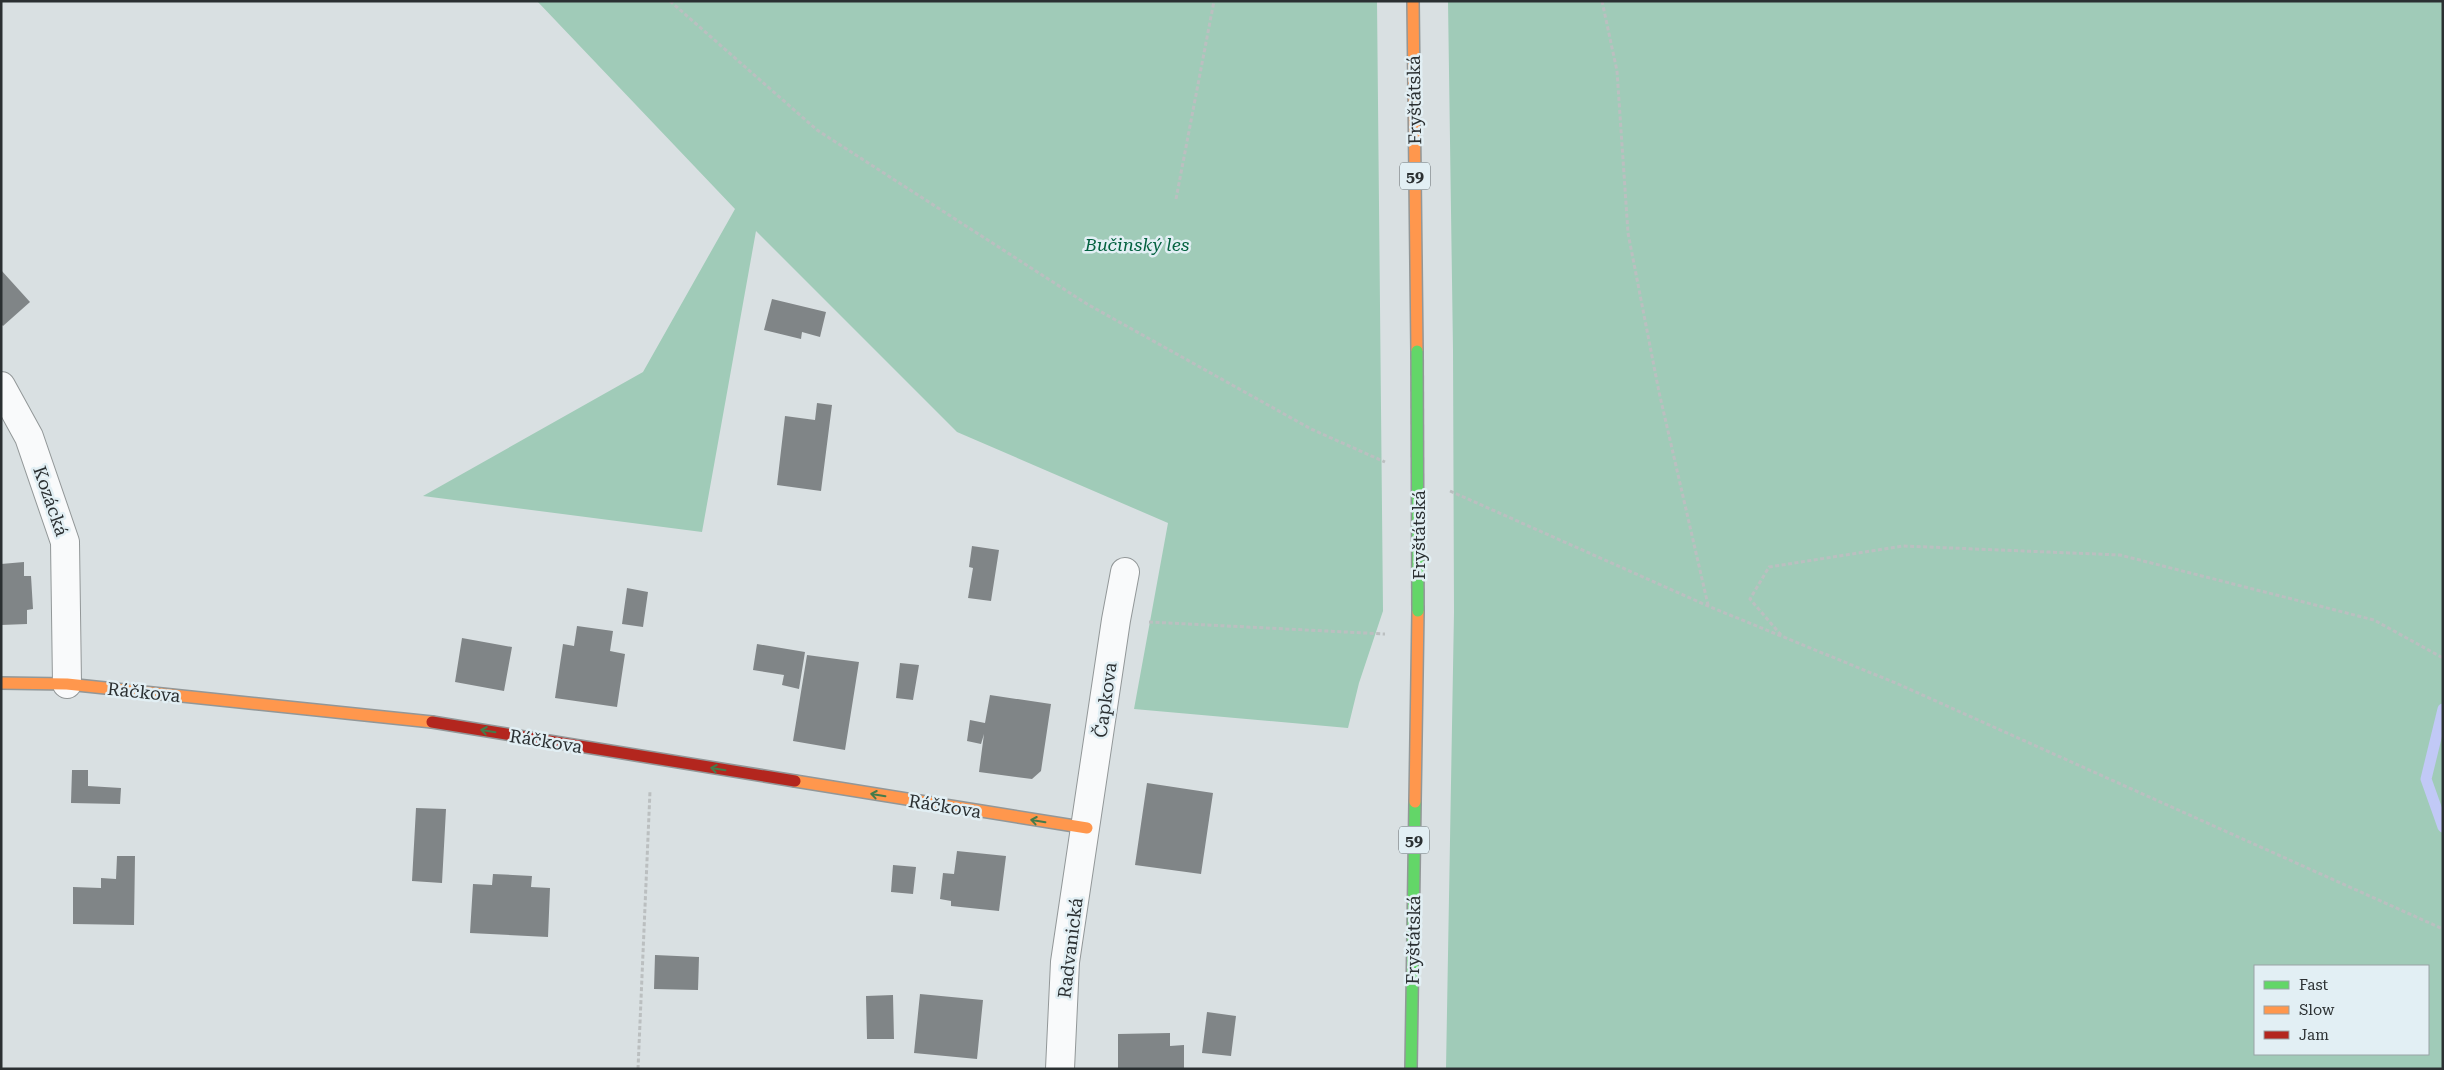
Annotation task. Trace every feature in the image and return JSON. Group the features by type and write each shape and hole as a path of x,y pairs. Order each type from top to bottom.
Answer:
{"street":[{"name":"Fryštátská","path":"1411,1069 1418,635 1418,350 1413,1"},
{"name":"Kozácká","path":"1,386 29,437 65,542 67,684"},
{"name":"Čapkova","path":"1087,828 1116,620 1125,572"},
{"name":"Ráčkova","path":"1,683 67,684 413,719 1087,828"},
{"name":"Radvanická","path":"1060,1069 1065,962 1087,828"}],"path":[{"path":"670,1 817,130 1079,299 1311,429 1392,465"},
{"path":"1176,199 1214,1"},
{"path":"1602,1 1617,71 1628,233 1659,392 1708,606"},
{"path":"1446,490 1708,606 1898,684 2443,929"},
{"path":"1782,636 1750,599 1769,567 1903,546 2120,555 2374,620 2443,658"},
{"path":"1116,620 1418,635"},
{"path":"638,1069 652,758"}],"green space":[{"name":"Bučinský les","path":"537,1 1377,1 1383,611 1359,683 1348,728 1134,709 1168,523 957,432 756,231 702,532 423,496 643,372 735,209"},
{"path":"1448,1 2443,1 2443,1069 1446,1069 1454,612 1453,350"}],"building":[{"path":"1,270 30,302 3,326 1,324"},
{"path":"772,299 826,312 820,337 802,332 801,339 764,330"},
{"path":"817,403 832,405 821,491 777,485 785,416 815,420"},
{"path":"972,546 999,550 991,601 968,598 973,568 969,567"},
{"path":"24,562 24,576 31,576 33,609 27,610 27,624 1,625 1,564"},
{"path":"627,588 648,592 643,627 622,624"},
{"path":"577,626 613,631 610,651 625,654 617,707 555,698 563,644 574,646"},
{"path":"462,638 512,647 504,691 455,682"},
{"path":"757,644 805,652 799,689 782,685 784,675 753,670"},
{"path":"807,655 859,662 845,750 793,741"},
{"path":"900,663 919,665 913,700 896,698"},
{"path":"990,695 1051,704 1041,771 1032,779 979,772 984,734 981,744 967,741 970,720 985,723"},
{"path":"72,770 88,770 88,786 121,788 120,804 71,803"},
{"path":"1147,783 1213,793 1201,874 1135,865"},
{"path":"416,808 446,809 442,883 412,881"},
{"path":"957,851 1006,856 999,911 951,906 951,901 940,899 943,873 954,874"},
{"path":"117,856 135,856 134,925 73,924 73,887 101,888 101,878 116,879"},
{"path":"893,865 916,867 913,894 891,892"},
{"path":"493,874 532,876 531,887 550,888 548,937 470,933 473,884 492,885"},
{"path":"655,955 699,957 698,990 654,989"},
{"path":"920,994 983,1000 977,1059 914,1053"},
{"path":"893,995 894,1039 867,1039 866,996"},
{"path":"1207,1012 1236,1016 1231,1056 1202,1053"},
{"path":"1170,1033 1170,1046 1184,1045 1184,1069 1118,1069 1118,1034"}],"waterway":[{"path":"2443,709 2426,779 2443,827"}],"traffic: fast":[{"path":"1417,351 1418,611"},
{"path":"1411,1069 1415,802"}],"traffic: slow":[{"path":"1413,1 1417,351"},
{"path":"1415,802 1418,611"},
{"path":"1,683 67,684 432,722"},
{"path":"795,781 1087,828"}],"traffic: jam":[{"path":"432,722 795,781"}]}
